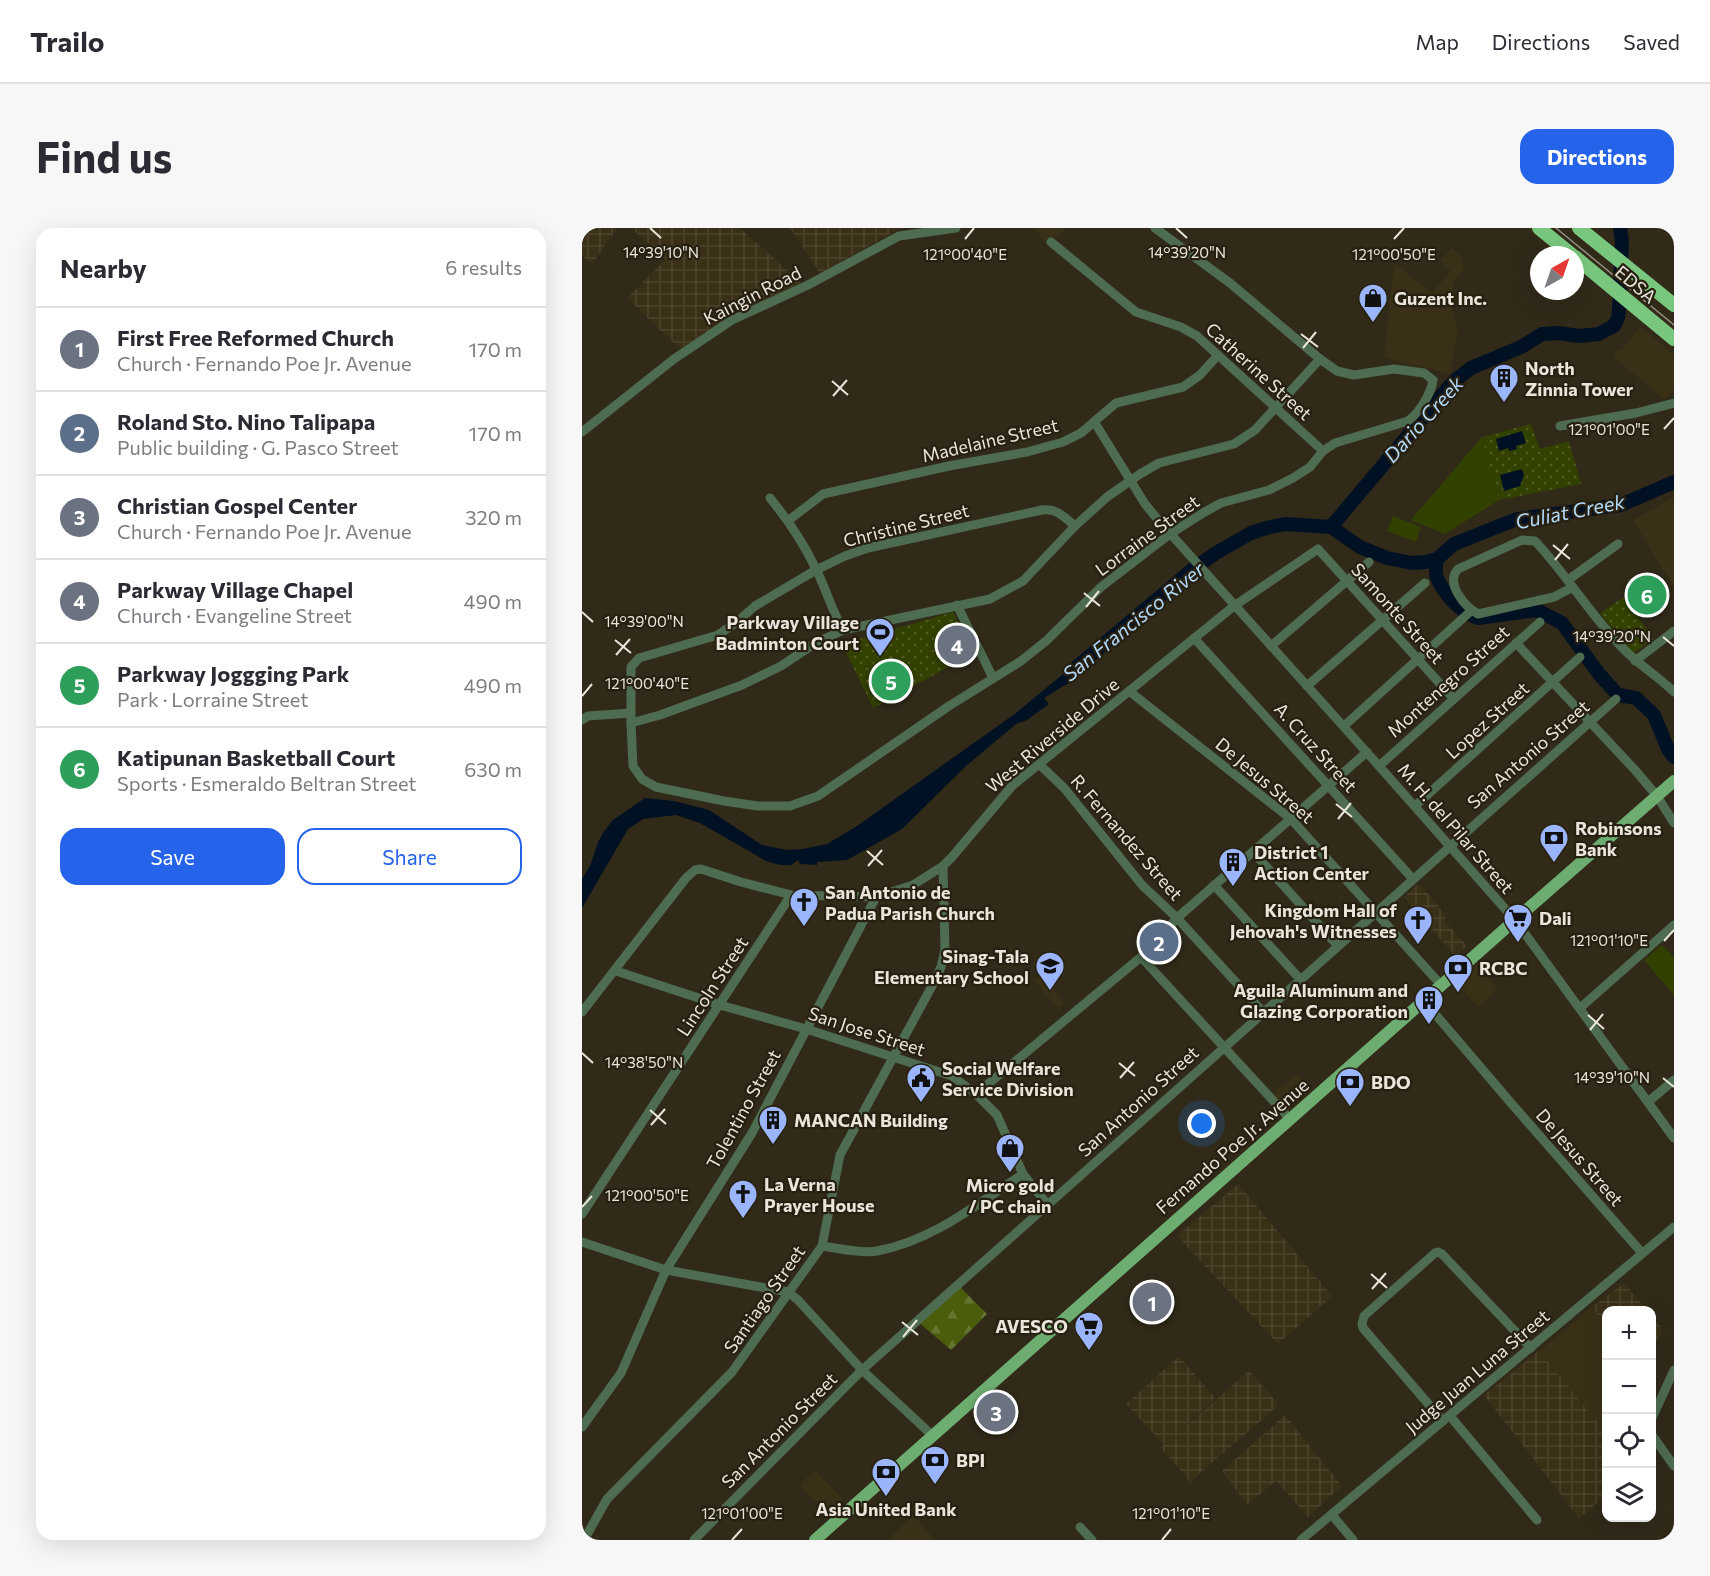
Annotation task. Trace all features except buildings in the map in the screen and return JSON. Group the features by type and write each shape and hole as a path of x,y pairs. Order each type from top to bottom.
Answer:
{"highway":[{"name":"EDSA","path":"1539,228 1562,246"},
{"name":"EDSA","path":"1579,228 1672,299"},
{"name":"EDSA","path":"1584,264 1674,339"}],"main road":[{"name":"Fernando Poe Jr. Avenue","path":"815,1540 1674,781"}],"street":[{"name":"Kaingin Road","path":"582,432 674,359 732,320 808,285 898,232 956,228"},
{"path":"582,720 588,716 631,718 660,715 742,685 781,666 814,644 843,630 990,599 1023,581 1075,526 1107,497 1130,481 1159,463 1234,444 1256,430 1320,359 1239,290 1155,228"},
{"name":"Catherine Street","path":"1051,242 1136,312 1181,327 1197,336 1323,451"},
{"name":"Madelaine Street","path":"789,520 823,494 949,466 1027,452 1063,442 1081,434 1116,403 1184,387 1200,375 1218,355"},
{"name":"Lorraine Street","path":"631,718 633,766 642,779 656,787 758,806 790,806 818,796 1021,661 1038,648 1101,587 1170,534 1221,503 1269,489 1293,478 1310,467 1323,451 1335,443 1408,422 1430,392 1434,380 1424,373 1394,369 1346,375 1320,359"},
{"path":"1560,426 1674,403"},
{"name":"M. H. del Pilar Street","path":"1095,423 1145,504 1170,534 1379,765 1515,920 1674,1138"},
{"path":"770,498 789,520 816,570 843,630"},
{"name":"Christine Street","path":"631,718 631,667 639,658 718,635 755,606 816,570 845,556 868,548 1042,510 1050,509 1058,512 1075,526"},
{"path":"1468,614 1452,581 1453,574 1458,569 1522,540 1535,541 1616,642 1635,661 1673,690"},
{"path":"1344,726 1468,614 1485,614 1554,597 1618,544"},
{"name":"Samonte Street","path":"1318,549 1453,698"},
{"name":"West Riverside Drive","path":"582,1012 686,878 695,870 706,869 741,882 791,895 876,897 913,885 943,866 1012,786 1234,606 1318,549"},
{"path":"1271,646 1369,562"},
{"path":"1307,686 1425,583"},
{"path":"957,605 993,678"},
{"name":"Montenegro Street","path":"1379,765 1540,622"},
{"path":"1635,661 1674,631"},
{"name":"A. Cruz Street","path":"1194,638 1413,879"},
{"path":"1516,643 1657,796 1674,823"},
{"name":"Lopez Street","path":"1415,806 1580,657"},
{"name":"De Jesus Street","path":"1129,691 1291,819 1442,986"},
{"name":"San Antonio Street","path":"694,1540 862,1370 1616,699"},
{"path":"976,1094 1141,957 1177,918 1367,752"},
{"name":"R. Fernandez Street","path":"1039,764 1065,789 1142,885 1177,918 1263,1012"},
{"path":"1253,852 1338,946"},
{"name":"Santiago Street","path":"584,1540 607,1499 732,1372 822,1246 840,1155 941,967 945,950 943,866"},
{"path":"1214,885 1300,979"},
{"name":"Lincoln Street","path":"582,1214 791,895"},
{"name":"Tolentino Street","path":"582,1427 621,1373 666,1270 752,1133 876,897"},
{"path":"1580,1008 1674,925"},
{"path":"1141,957 1290,1119"},
{"name":"San Jose Street","path":"615,971 952,1076 997,1114 1023,1174 1047,1204"},
{"name":"De Jesus Street","path":"1424,1001 1641,1253"},
{"path":"1648,1102 1674,1080"},
{"path":"822,1246 873,1252 912,1240 951,1222 1023,1174"},
{"name":"Judge Juan Luna Street","path":"1301,1540 1674,1227"},
{"path":"582,1242 666,1270 788,1292 862,1370 933,1436"},
{"path":"1530,1348 1438,1252 1362,1320 1363,1328 1537,1520"},
{"path":"1653,1414 1674,1371"},
{"path":"1656,1442 1674,1466"},
{"path":"1332,1515 1353,1540"},
{"path":"1080,1527 1092,1540"}],"shaded area":[{"path":"582,228 617,228 593,263 582,256"},
{"path":"631,228 740,228 801,283 736,313 680,349 627,298 666,259"},
{"path":"790,228 896,228 897,230 820,273"},
{"path":"1034,228 1065,228 1058,236 1045,242"},
{"path":"1452,248 1462,258 1464,268 1453,284 1451,306 1458,330 1450,374 1384,358 1394,263 1432,293 1451,271 1440,261"},
{"path":"1641,327 1674,355 1674,390 1665,400 1615,358 1615,350 1621,350"},
{"path":"1674,497 1674,588 1633,520"},
{"path":"1419,883 1446,916 1444,920 1467,946 1456,957 1404,897"},
{"path":"1477,965 1498,989 1478,1007 1457,983"},
{"name":"Sinag-Tala Elementary School","path":"1041,974 1065,1003 1058,1009 1034,980"},
{"path":"1297,1074 1312,1090 1287,1111 1273,1094"},
{"path":"1238,1184 1332,1296 1278,1344 1177,1236"},
{"path":"1624,1283 1644,1306 1602,1306 1602,1320 1592,1307"},
{"path":"1592,1307 1602,1320 1602,1427 1539,1351"},
{"path":"1656,1321 1663,1330 1656,1343"},
{"path":"1539,1351 1602,1427 1602,1499 1579,1518 1484,1395"},
{"path":"1179,1356 1215,1398 1173,1437 1249,1371 1279,1405 1190,1482 1161,1448 1164,1445 1126,1404"},
{"path":"1285,1415 1342,1486 1308,1517 1276,1481 1247,1505 1222,1471"},
{"path":"815,1470 843,1499 827,1514 799,1485"},
{"path":"913,1515 935,1540 888,1540"}],"green space":[{"path":"1531,424 1540,449 1569,441 1581,484 1499,500 1482,437"},
{"path":"1482,437 1499,500 1445,534 1411,520"},
{"path":"1393,516 1421,527 1416,542 1387,531"},
{"path":"1656,577 1667,594 1637,613 1626,596"},
{"path":"1624,597 1653,639 1632,654 1600,613"},
{"path":"953,612 974,653 873,708 842,644"},
{"path":"1662,945 1674,958 1674,995 1644,960"},
{"path":"957,1284 987,1314 951,1350 916,1320"}],"water":[{"path":"1522,431 1526,443 1516,446 1517,449 1509,451 1508,448 1499,451 1496,439"},
{"path":"1522,469 1524,475 1520,486 1504,491 1500,475"},
{"path":"1086,655 1088,659 1070,682 1044,698 1049,704 1027,720 1016,724 966,766 902,829 847,860 817,862 817,865 800,864 798,860 791,865 780,865 766,861 700,823 676,815 643,819 628,829 582,908 582,879 590,866 603,833 613,820 645,798 674,801 709,810 762,845 787,850 827,844 857,826 1016,713"}],"waterway":[{"name":"Dario Creek","path":"1331,527 1453,382 1471,368 1521,347 1542,334 1558,333 1579,336 1599,334 1614,326 1619,309 1622,241 1620,228"},
{"name":"San Francisco River","path":"1073,670 1193,569 1251,533 1266,528 1285,524 1331,527 1360,547 1387,558 1412,563 1426,562 1437,559 1454,544 1517,519 1621,505 1674,482"},
{"name":"San Francisco River","path":"1437,559 1436,574 1440,584 1454,602 1472,616 1478,618 1537,610 1562,623 1599,674 1618,695 1636,698 1654,715 1668,749 1674,757"}],"tram line":[{"path":"1556,228 1674,325"}],"place":[{"name":"Guzent Inc.","path":"1373,324"},
{"name":"North Zinnia Tower","path":"1504,404"},
{"name":"Katipunan Basketball Court","path":"1647,595"},
{"name":"Parkway Village Chapel","path":"957,645"},
{"name":"Parkway Village Badminton Court","path":"880,658"},
{"name":"Parkway Joggging Park","path":"891,681"},
{"name":"Robinsons Bank","path":"1554,864"},
{"name":"District 1 Action Center","path":"1233,888"},
{"name":"San Antonio de Padua Parish Church","path":"804,928"},
{"name":"Roland Sto. Nino Talipapa","path":"1159,942"},
{"name":"Dali","path":"1518,944"},
{"name":"Kingdom Hall of Jehovah's Witnesses","path":"1418,946"},
{"name":"Sinag-Tala Elementary School","path":"1050,992"},
{"name":"RCBC","path":"1458,994"},
{"name":"Aguila Aluminum and Glazing Corporation","path":"1429,1026"},
{"name":"Social Welfare Service Division","path":"921,1104"},
{"name":"BDO","path":"1350,1108"},
{"name":"MANCAN Building","path":"773,1146"},
{"name":"Micro gold / PC chain","path":"1010,1174"},
{"name":"La Verna Prayer House","path":"743,1220"},
{"name":"First Free Reformed Church","path":"1152,1302"},
{"name":"AVESCO","path":"1089,1352"},
{"name":"Christian Gospel Center","path":"996,1412"},
{"name":"BPI","path":"935,1486"},
{"name":"Asia United Bank","path":"886,1498"}],"water label":[{"name":"Culiat Creek","path":"1570,511"}]}
